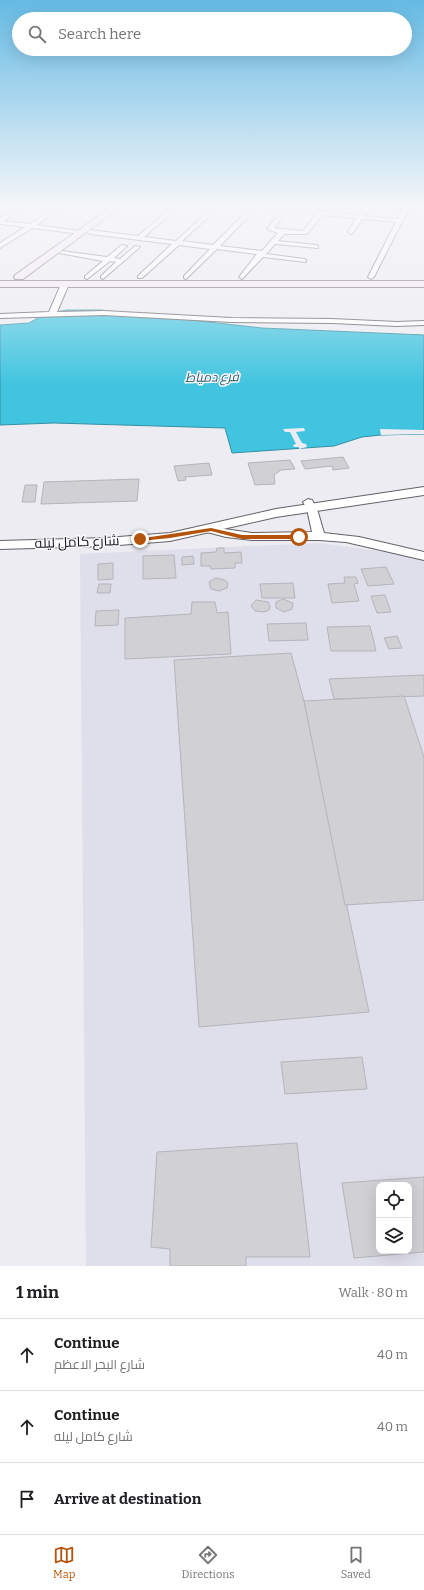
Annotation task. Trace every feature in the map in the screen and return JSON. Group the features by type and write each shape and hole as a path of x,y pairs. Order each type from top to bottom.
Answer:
{"main road":[{"path":"19,277 34,267"},
{"path":"42,275 41,269 44,267"},
{"path":"0,277 42,275 87,277 242,277 284,279 305,282 303,284"},
{"path":"0,284 424,277"},
{"path":"284,279 303,284 424,284"}],"street":[{"path":"87,277 99,267"},
{"path":"103,277 114,267"},
{"path":"140,277 150,267"},
{"path":"186,277 196,267"},
{"path":"242,277 250,267"},
{"path":"371,277 376,267"},
{"path":"52,315 65,284"},
{"path":"0,316 104,313 231,320 332,321 397,324 424,323"},
{"name":"شارع كامل ليله","path":"0,545 170,537 211,530 388,487 424,483"},
{"name":"شارع كامل ليله","path":"305,507 424,491"},
{"path":"305,507 319,536"},
{"path":"211,530 226,534 258,538 319,536 370,543 424,556"}],"shaded area":[{"path":"318,543 393,553 424,561 424,1266 86,1266 80,554"}],"water":[{"name":"فرع دمياط","path":"67,310 101,310 262,328 424,335 424,434 381,435 362,437 334,446 232,453 225,428 54,423 0,425 0,325 29,323 45,314"}],"pier":[{"path":"304,428 305,431 296,432 302,443 306,444 307,447 299,449 299,447 294,447 293,445 296,444 290,432 285,432 283,429"},
{"path":"380,429 424,430 424,434 381,435"}],"building":[{"path":"343,457 349,468 333,470 332,466 305,469 301,461"},
{"path":"290,460 295,469 281,470 274,475 275,484 255,485 248,463"},
{"path":"209,463 212,475 185,477 186,480 178,481 174,466"},
{"path":"139,479 137,501 41,504 44,482"},
{"path":"25,485 37,485 35,502 22,502"},
{"path":"217,548 224,548 224,553 241,552 242,563 235,563 235,568 211,569 210,566 201,566 201,553 216,552"},
{"path":"174,555 176,578 143,579 143,556"},
{"path":"193,556 194,564 182,565 182,557"},
{"path":"113,563 113,579 98,580 98,564"},
{"path":"386,567 394,584 368,586 361,569"},
{"path":"344,577 356,577 358,583 354,584 359,601 332,603 328,584 345,583"},
{"path":"216,578 225,580 228,583 227,588 219,591 211,589 209,582"},
{"path":"293,583 295,598 262,598 260,584"},
{"path":"99,584 111,584 110,593 97,593"},
{"path":"385,595 391,612 377,613 371,596"},
{"path":"283,599 293,603 292,609 284,612 276,608 276,602"},
{"path":"256,600 268,602 270,606 269,610 264,612 255,611 251,606"},
{"path":"192,602 215,602 217,613 228,612 231,654 125,659 125,618 191,614"},
{"path":"119,610 118,625 95,626 96,611"},
{"path":"306,623 308,640 269,641 267,624"},
{"path":"370,626 376,651 331,651 327,627"},
{"path":"397,636 402,648 389,649 384,638"},
{"path":"291,653 304,701 369,1012 199,1027 174,660"},
{"path":"424,675 424,696 334,699 329,679"},
{"path":"404,696 424,757 424,900 345,905 304,701"},
{"path":"362,1057 367,1089 285,1094 281,1062"},
{"path":"297,1143 310,1257 246,1257 246,1266 170,1266 170,1249 151,1247 157,1152"},
{"path":"424,1177 424,1252 412,1253 412,1182 376,1182 376,1254 401,1254 354,1258 342,1183"}],"route":[{"path":"140,539 170,537 211,530 242,537 299,537"}]}
